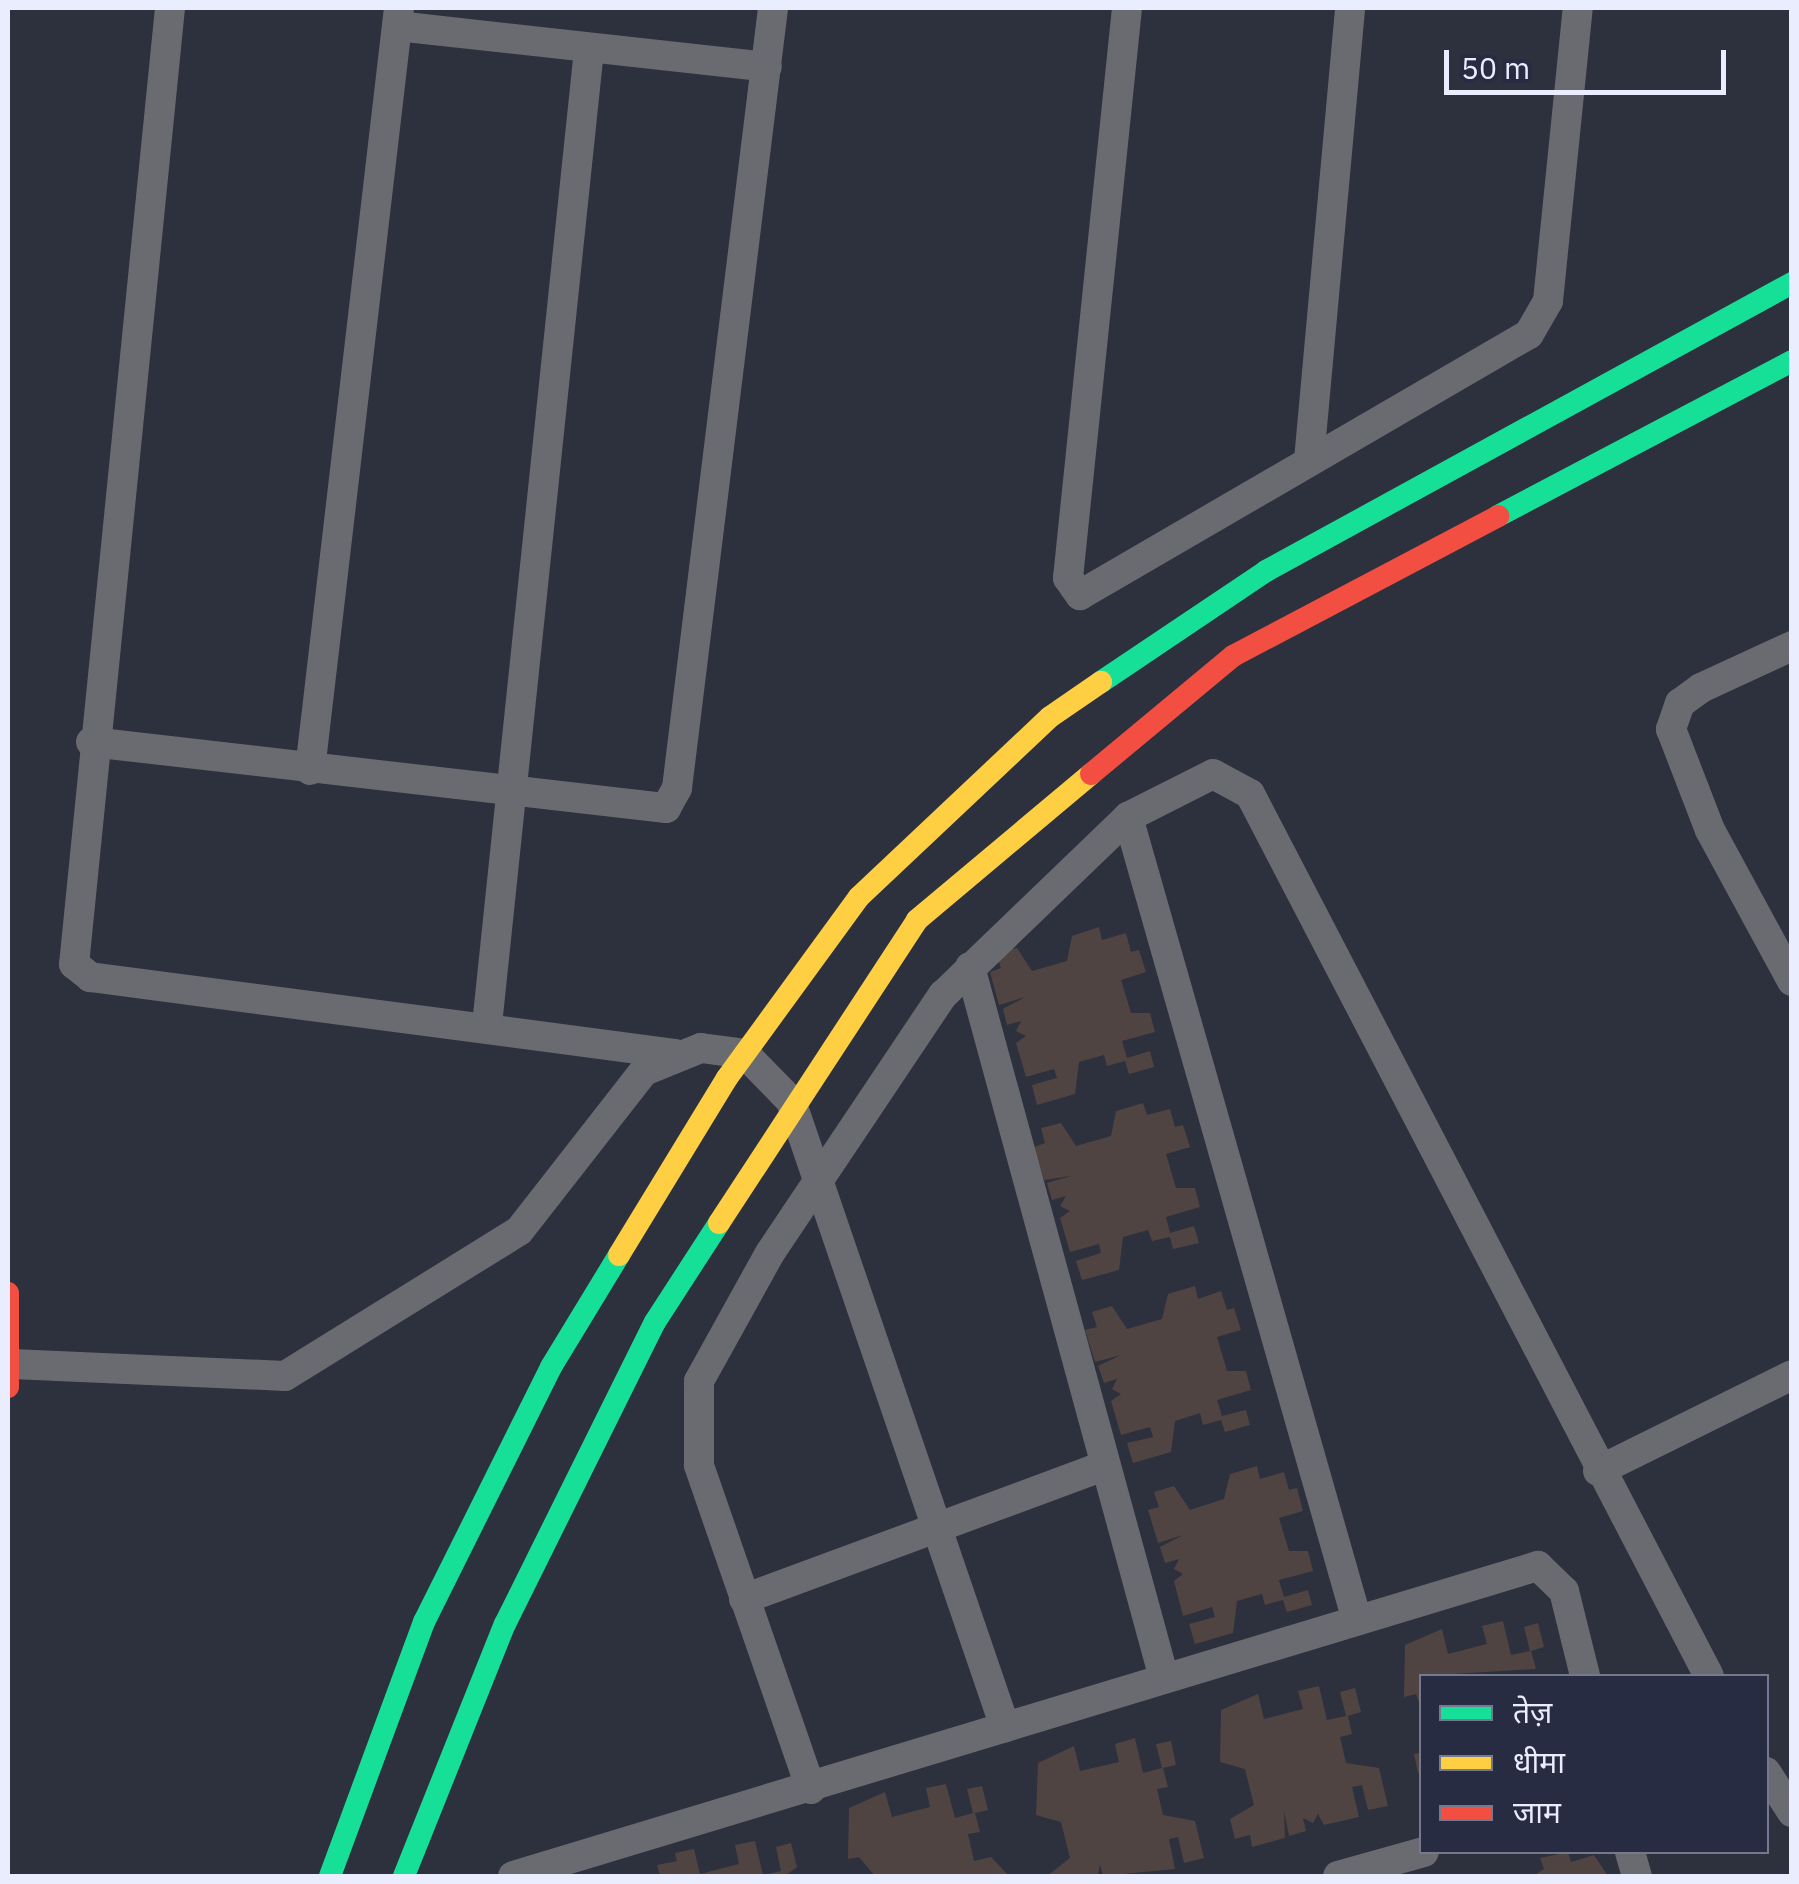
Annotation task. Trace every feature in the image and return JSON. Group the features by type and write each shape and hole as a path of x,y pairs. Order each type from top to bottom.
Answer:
{"street":[{"path":"170,8 90,742 71,949 80,971 676,1054 744,1054 791,1101 1005,1727"},
{"path":"90,742 652,811 673,800 774,8"},
{"path":"1127,8 1067,587 1094,591 1309,460 1510,348 1540,321 1578,8"},
{"path":"1309,460 1350,8"},
{"path":"310,770 398,17 589,49 767,67"},
{"path":"487,1026 589,49"},
{"path":"330,1876 424,1622 490,1486 609,1267 744,1054 859,897 1050,717 1365,512 1792,283"},
{"path":"404,1876 458,1731 597,1430 791,1101 926,910 1233,656 1792,361"},
{"path":"1792,646 1701,688 1680,703 1671,729 1710,830 1792,981"},
{"path":"811,1789 699,1465 695,1400 710,1357 817,1180 970,967 1128,817 1213,774 1250,794 1598,1471 1708,1674"},
{"path":"1128,817 1356,1617"},
{"path":"970,967 1103,1466 1164,1678"},
{"path":"8,1292 10,1376 238,1381 308,1366 518,1230 628,1084 676,1054"},
{"path":"1598,1471 1792,1375"},
{"path":"744,1600 1103,1466"},
{"path":"512,1876 811,1789 1356,1617 1538,1566 1564,1591 1585,1674"},
{"path":"1769,1777 1792,1812"},
{"path":"1338,1876 1417,1861"}],"building":[{"path":"1099,927 1102,940 1126,933 1131,952 1139,950 1146,972 1121,980 1131,1013 1150,1013 1155,1032 1122,1041 1127,1058 1150,1051 1154,1067 1129,1074 1125,1061 1107,1066 1104,1055 1079,1062 1075,1094 1037,1105 1032,1085 1057,1078 1054,1069 1026,1077 1016,1043 1026,1036 1016,1031 1021,1021 1007,1025 1003,1009 1025,997 999,1005 990,972 1001,968 996,953 1017,948 1032,971 1067,961 1072,936"},
{"path":"1143,1103 1147,1115 1170,1109 1175,1127 1183,1125 1190,1147 1166,1154 1176,1188 1195,1188 1200,1207 1166,1217 1170,1233 1194,1226 1199,1243 1173,1249 1170,1237 1152,1241 1148,1230 1123,1237 1119,1270 1082,1280 1076,1261 1101,1253 1099,1244 1070,1252 1060,1218 1070,1211 1060,1206 1066,1196 1052,1200 1047,1183 1071,1176 1044,1180 1034,1147 1045,1143 1041,1128 1061,1123 1076,1146 1111,1136 1116,1111"},
{"path":"1195,1286 1198,1299 1221,1291 1227,1310 1234,1308 1241,1330 1217,1337 1227,1371 1246,1371 1251,1390 1217,1400 1222,1416 1246,1410 1250,1425 1225,1432 1221,1420 1203,1425 1200,1413 1175,1421 1171,1452 1133,1463 1127,1443 1153,1437 1150,1427 1121,1435 1111,1401 1121,1394 1112,1389 1117,1379 1104,1383 1098,1366 1121,1355 1095,1362 1085,1330 1097,1327 1092,1312 1112,1306 1127,1329 1162,1319 1168,1294"},
{"path":"1257,1466 1260,1479 1284,1472 1289,1490 1297,1488 1303,1511 1279,1518 1289,1551 1308,1551 1313,1571 1279,1580 1284,1597 1308,1590 1312,1605 1287,1612 1283,1600 1265,1605 1262,1594 1237,1601 1233,1633 1195,1644 1189,1624 1215,1617 1212,1607 1183,1616 1174,1581 1183,1574 1174,1569 1179,1559 1165,1563 1160,1547 1183,1535 1158,1543 1148,1510 1159,1507 1154,1492 1174,1486 1190,1510 1224,1499 1230,1474"},
{"path":"1503,1621 1511,1655 1530,1651 1524,1627 1538,1623 1544,1647 1531,1651 1536,1669 1419,1674 1419,1702 1416,1694 1404,1697 1405,1645 1442,1629 1448,1654 1487,1644 1482,1626"},
{"path":"1319,1686 1327,1720 1346,1716 1340,1692 1355,1688 1361,1712 1348,1716 1352,1734 1340,1737 1346,1763 1379,1768 1388,1806 1368,1810 1362,1785 1352,1787 1359,1817 1324,1825 1318,1814 1313,1823 1303,1818 1306,1831 1289,1836 1284,1811 1285,1838 1252,1847 1250,1835 1235,1839 1230,1819 1254,1805 1245,1769 1220,1762 1221,1710 1258,1694 1264,1719 1303,1709 1298,1691"},
{"path":"1135,1738 1143,1773 1162,1768 1156,1744 1171,1741 1176,1765 1163,1768 1168,1787 1157,1789 1163,1815 1195,1821 1204,1858 1184,1863 1178,1837 1169,1839 1175,1869 1103,1876 1100,1864 1098,1876 1047,1876 1070,1858 1061,1822 1036,1815 1038,1763 1074,1746 1080,1771 1119,1762 1115,1744"},
{"path":"946,1784 955,1818 973,1813 967,1789 982,1786 988,1810 975,1813 980,1832 968,1834 974,1861 991,1857 1009,1876 875,1876 859,1857 848,1859 849,1808 885,1792 892,1817 930,1807 926,1788"},
{"path":"755,1841 763,1875 781,1871 776,1847 791,1843 797,1867 785,1876 660,1876 657,1865 677,1861 675,1853 694,1849 700,1874 739,1864 735,1845"},
{"path":"1569,1854 1571,1862 1594,1855 1608,1876 1533,1876 1544,1869 1540,1858"}],"traffic: fast":[{"path":"1101,682 1266,571 1792,283"},
{"path":"1498,516 1792,361"},
{"path":"404,1876 505,1624 655,1322 719,1223"},
{"path":"330,1876 424,1622 551,1367 619,1255"}],"traffic: slow":[{"path":"619,1255 727,1078 859,897 1050,717 1101,682"},
{"path":"719,1223 917,920 1091,774"}],"traffic: jam":[{"path":"1091,774 1233,656 1498,516"},
{"path":"8,1293 8,1387"}]}
